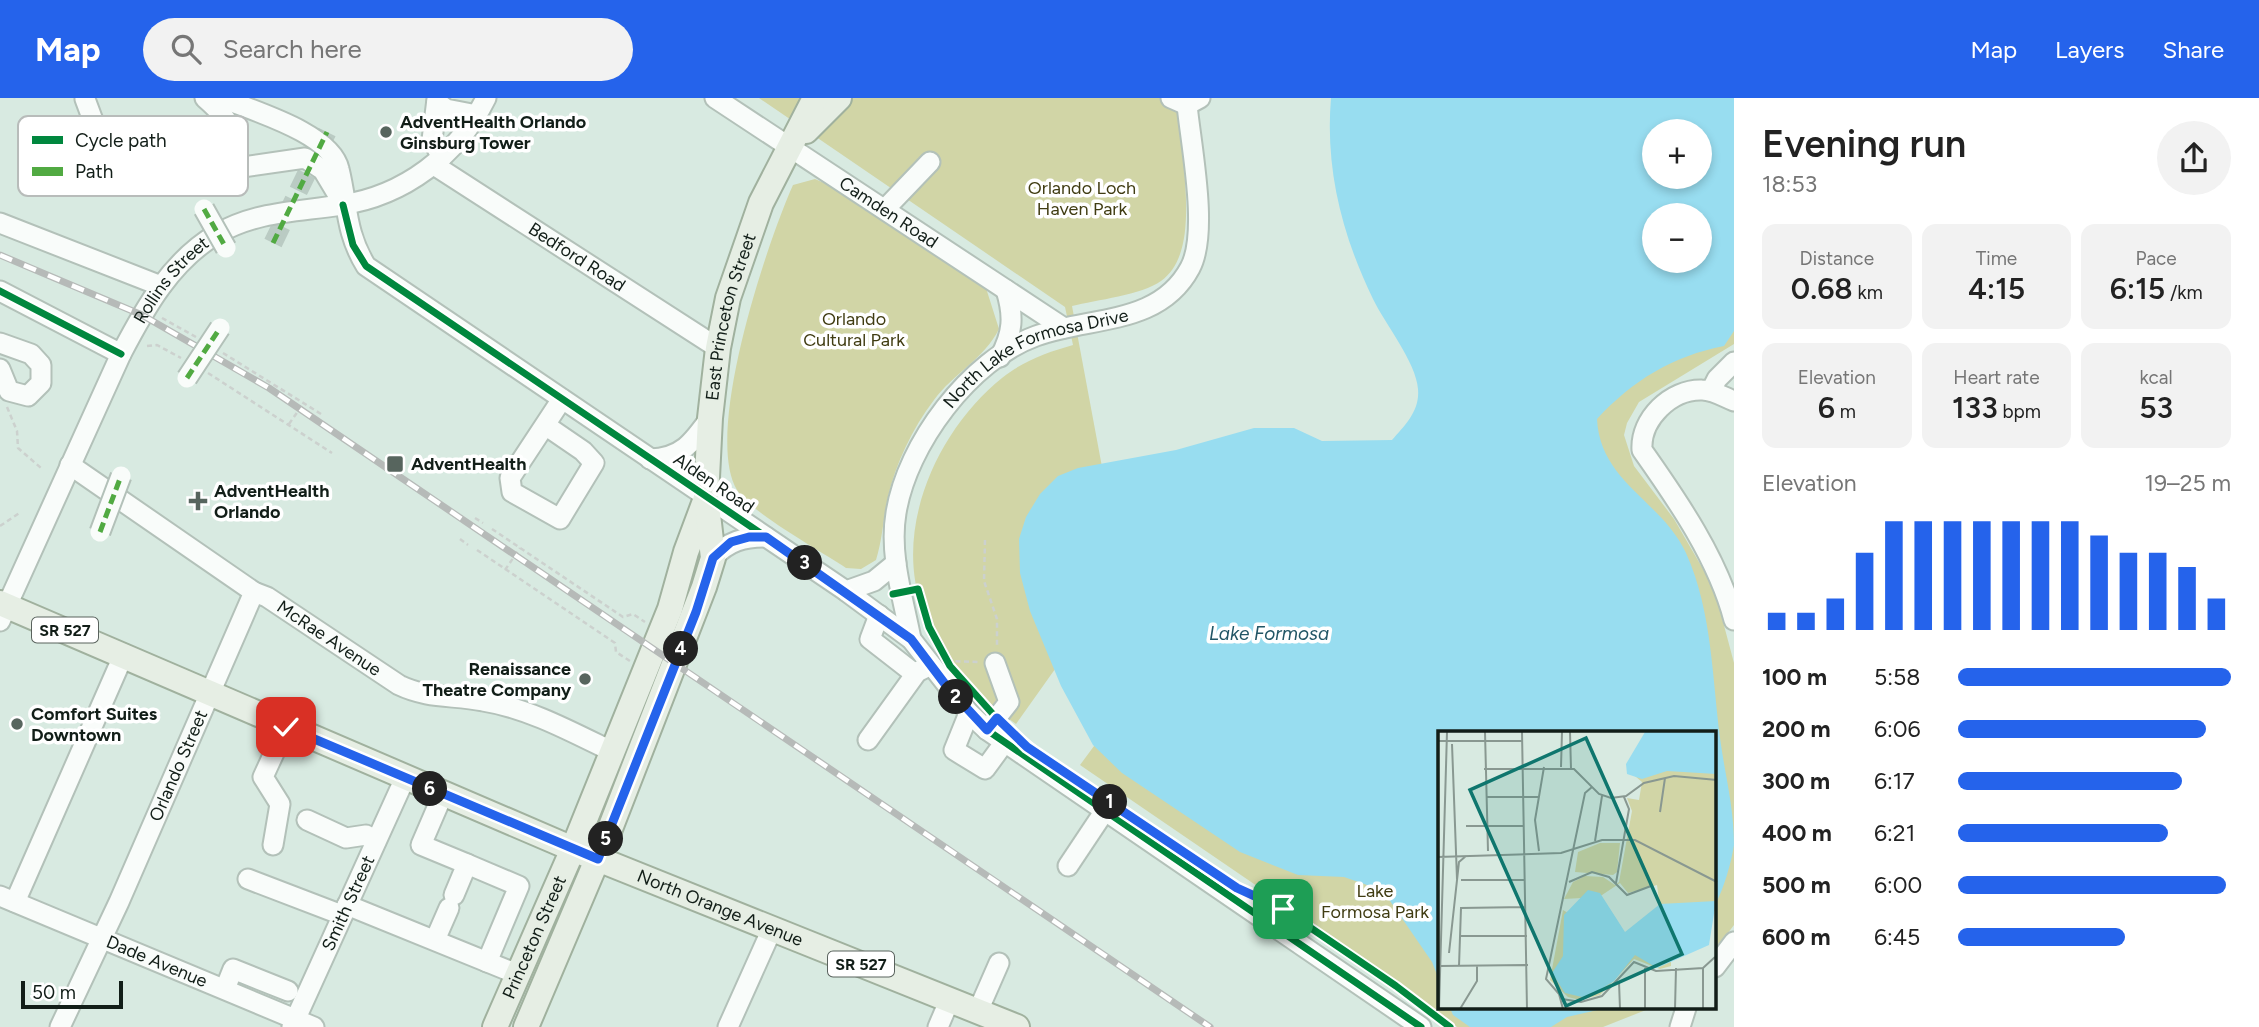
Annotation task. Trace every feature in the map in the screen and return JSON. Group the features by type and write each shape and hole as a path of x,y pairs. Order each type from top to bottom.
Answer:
{"main road":[{"name":"East Princeton Street","path":"598,859 696,612 713,558 706,497 710,418 718,348 741,254 761,204 815,98"},
{"name":"East Princeton Street","path":"791,146 839,98"},
{"name":"East Princeton Street","path":"573,849 670,608 706,497"},
{"name":"North Orange Avenue","path":"2,610 124,654 286,727 573,849 950,999 982,1017 1017,1027"},
{"name":"Princeton Street","path":"497,1024 573,849"},
{"name":"Princeton Street","path":"526,1027 598,859"}],"street":[{"path":"205,98 226,116"},
{"path":"222,98 317,140 332,154 339,167 343,205"},
{"name":"Camden Road","path":"715,98 1064,328"},
{"path":"85,99 90,116"},
{"path":"437,100 446,108 482,106"},
{"path":"437,100 432,140 438,161"},
{"name":"North Lake Formosa Drive","path":"911,639 895,563 896,513 916,457 935,420 962,385 1000,357 1034,337 1064,328 1116,319 1156,305 1175,290 1190,268 1198,249 1199,222 1186,100"},
{"name":"Rollins Street","path":"2,610 121,354 161,286 184,259 216,234 246,220 273,212 343,205 382,194 438,161 482,106"},
{"path":"248,166 305,158 323,170 343,205"},
{"name":"Bedford Road","path":"438,161 718,348"},
{"path":"885,209 930,162"},
{"name":"Alden Road","path":"343,205 353,246 366,266 846,591 911,639 934,663 969,713 1004,743 1420,1027"},
{"path":"204,209 226,248"},
{"path":"0,223 161,286"},
{"path":"1000,357 1011,337 1013,324 1006,290"},
{"path":"0,291 121,354"},
{"path":"192,369 220,328"},
{"path":"0,343 31,354 41,365 41,383 28,396 9,391 0,369"},
{"path":"1711,391 1717,379 1734,362"},
{"path":"1732,609 1700,540 1642,450 1646,422 1657,408 1687,393 1711,391 1734,401"},
{"path":"545,425 583,451 594,463 560,519 512,492 509,484 510,478 562,399"},
{"path":"650,459 677,455 691,445 710,418"},
{"name":"McRae Avenue","path":"70,465 254,592 267,597 418,694 484,701 534,716 613,752"},
{"path":"100,532 121,476"},
{"path":"713,558 731,542 749,537 766,537"},
{"path":"846,591 874,581 895,563"},
{"name":"Orlando Street","path":"60,1027 103,938 254,592"},
{"path":"868,740 934,663 870,639 869,634 878,615"},
{"path":"8,899 124,654"},
{"path":"987,730 1009,702 995,663"},
{"path":"969,713 954,750 985,769 1004,743"},
{"path":"273,845 280,804 263,777 286,727"},
{"name":"Smith Street","path":"301,1024 345,910 405,778"},
{"path":"443,794 421,845 520,886 487,962"},
{"path":"1068,866 1104,812"},
{"path":"307,820 346,838 366,835 376,841"},
{"path":"435,940 467,864"},
{"path":"247,879 435,940 517,974"},
{"name":"Dade Avenue","path":"8,899 225,989 301,1024"},
{"path":"728,1027 772,929"},
{"path":"1716,966 1734,942"},
{"path":"982,1017 999,963"},
{"path":"225,989 233,969 288,991"},
{"path":"938,1027 950,999"},
{"path":"1680,1027 1685,1010"}],"path":[{"path":"162,318 197,338"},
{"path":"147,346 157,345 332,453"},
{"path":"219,351 321,414"},
{"path":"4,402 17,431 18,448 41,468"},
{"path":"289,424 304,403"},
{"path":"0,526 21,512"},
{"path":"475,517 483,523"},
{"path":"492,529 622,617 633,614 648,624"},
{"path":"460,539 468,545"},
{"path":"934,663 995,663 1002,660 997,654 997,619 984,581 985,540"},
{"path":"505,569 520,548"},
{"path":"477,550 615,643 616,652 633,663"},
{"path":"934,663 956,674"}],"green space":[{"name":"Orlando Loch Haven Park","path":"759,98 1183,98 1181,119 1186,222 1183,245 1175,266 1153,286 1072,306 1105,483 1070,648 1016,724 973,688 939,644 923,610 915,579 913,547 917,514 927,483 958,424 979,399 1010,372 1036,358 1073,345 1065,307"},
{"name":"Orlando Cultural Park","path":"815,179 831,186 986,288 999,329 977,358 934,400 919,423 891,484 876,560 861,569 846,568 756,510 737,490 729,463 728,427 733,384 742,338 768,249 793,185"},
{"path":"1734,192 1734,344 1639,402 1627,423 1624,435 1634,466 1674,519 1714,588 1734,663 1734,925 1716,949 1716,731 1567,398 1689,292 1698,273 1712,273 1712,241"},
{"name":"Lake Formosa Park","path":"1117,715 1438,888 1438,1010 1646,1010 1603,1027 1457,1027 1399,983 1080,765"}],"water":[{"name":"Lake Formosa","path":"1331,98 1734,98 1734,331 1724,346 1671,363 1640,381 1597,419 1601,441 1609,459 1620,475 1675,535 1686,553 1702,599 1734,832 1729,868 1716,903 1716,731 1438,731 1438,977 1432,962 1388,898 1370,886 1344,877 1298,875 1240,852 1122,773 1093,745 1061,686 1030,611 1020,573 1019,539 1026,517 1040,494 1058,476 1078,468 1176,450 1254,428 1294,428 1322,441 1392,440 1414,411 1418,397 1416,378 1362,275 1345,226 1333,176"},
{"path":"1451,1010 1597,1010 1567,1017 1551,1027 1470,1027 1453,1015"}],"tunnel":[{"path":"273,243 327,132"}],"railway":[{"path":"0,255 142,315 269,388 1210,1027"}],"marked path":[{"path":"273,243 327,132"},
{"path":"204,209 226,248"},
{"path":"187,378 220,328"},
{"path":"100,532 121,476"}],"cycle path":[{"path":"343,205 353,245 366,266 846,591 911,639 969,713 987,730 1421,1027"},
{"path":"0,291 121,354"},
{"path":"893,594 918,589 929,627 950,666 1000,722 1037,753"},
{"path":"1101,795 1190,856"},
{"path":"1219,876 1237,888 1283,909 1396,986 1450,1027"}],"place":[{"name":"AdventHealth Orlando Ginsburg Tower","path":"386,132"},
{"name":"AdventHealth","path":"395,464"},
{"name":"AdventHealth Orlando","path":"198,501"},
{"name":"Renaissance Theatre Company","path":"585,679"},
{"name":"Comfort Suites Downtown","path":"17,724"}],"route":[{"path":"286,727 598,859 696,612 713,558 721,548 731,542 749,537 766,537 911,639 948,688 987,730 997,718 1027,747 1237,888 1283,909"}]}
